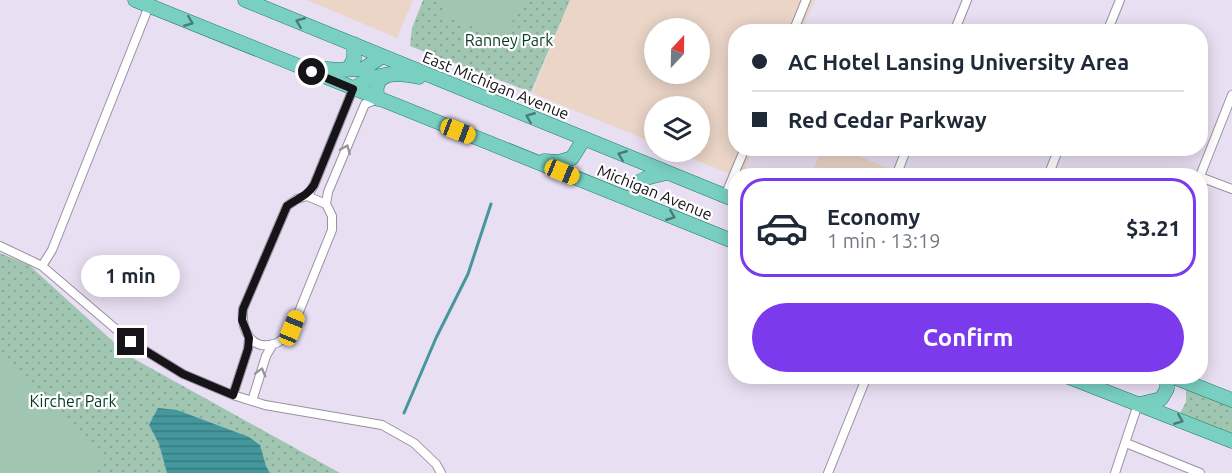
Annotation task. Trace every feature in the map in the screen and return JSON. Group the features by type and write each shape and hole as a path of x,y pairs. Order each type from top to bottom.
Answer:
{"main road":[{"path":"135,0 378,99 379,83 383,77 394,74"},
{"name":"East Michigan Avenue","path":"245,0 728,197"},
{"path":"341,70 349,68 353,62 354,44"},
{"path":"296,66 341,70 363,69 383,56"},
{"path":"353,89 375,76 394,74 444,81"},
{"name":"Michigan Avenue","path":"378,99 728,239"},
{"path":"530,159 564,162 575,155 584,139"},
{"path":"638,203 635,193 639,182 650,176 667,173"},
{"path":"1087,384 1232,441"},
{"path":"1138,404 1161,399 1168,384"},
{"path":"1190,384 1232,400"}],"street":[{"path":"796,24 806,0"},
{"path":"957,24 967,0"},
{"path":"1110,24 1120,0"},
{"path":"42,266 52,250 149,6"},
{"path":"307,196 314,185 353,89"},
{"path":"1208,156 1232,95"},
{"path":"249,338 261,344 273,344 284,338 292,328 332,230 332,216 326,204 328,192 365,104 378,99"},
{"path":"1208,179 1232,189"},
{"path":"233,395 248,349 249,338 242,320 243,309 287,206 307,196 326,204"},
{"path":"0,246 42,266 131,342 183,374 252,401 382,425 414,443 436,464 441,473"},
{"path":"252,401 266,356 273,344"},
{"path":"828,473 864,384"},
{"path":"1115,473 1138,404"},
{"path":"1126,443 1200,473"}],"shaded area":[{"path":"307,0 413,0 397,38"},
{"path":"570,0 815,0 804,24 728,24 728,156 750,156 745,168 728,168 728,173 701,162 710,162 710,96 644,96 644,139 532,93"},
{"path":"819,156 858,156 888,168 814,168"}],"green space":[{"name":"Ranney Park","path":"423,0 570,0 531,92 410,46 412,28"},
{"path":"447,0 521,0 505,39 441,14"},
{"name":"Kircher Park","path":"0,253 29,265 129,356 340,473 0,473"},
{"path":"0,351 105,461 92,473 0,473"},
{"path":"1186,389 1232,407 1232,436 1179,415 1186,402"}],"water":[{"path":"158,408 177,410 249,437 260,445 270,473 167,473 159,444 149,425"}],"waterway":[{"path":"404,413 436,338 468,274 491,204"}],"route":[{"path":"131,342 183,374 233,395 248,349 249,338 242,320 243,309 287,206 307,196 314,185 353,89 312,72"}]}
